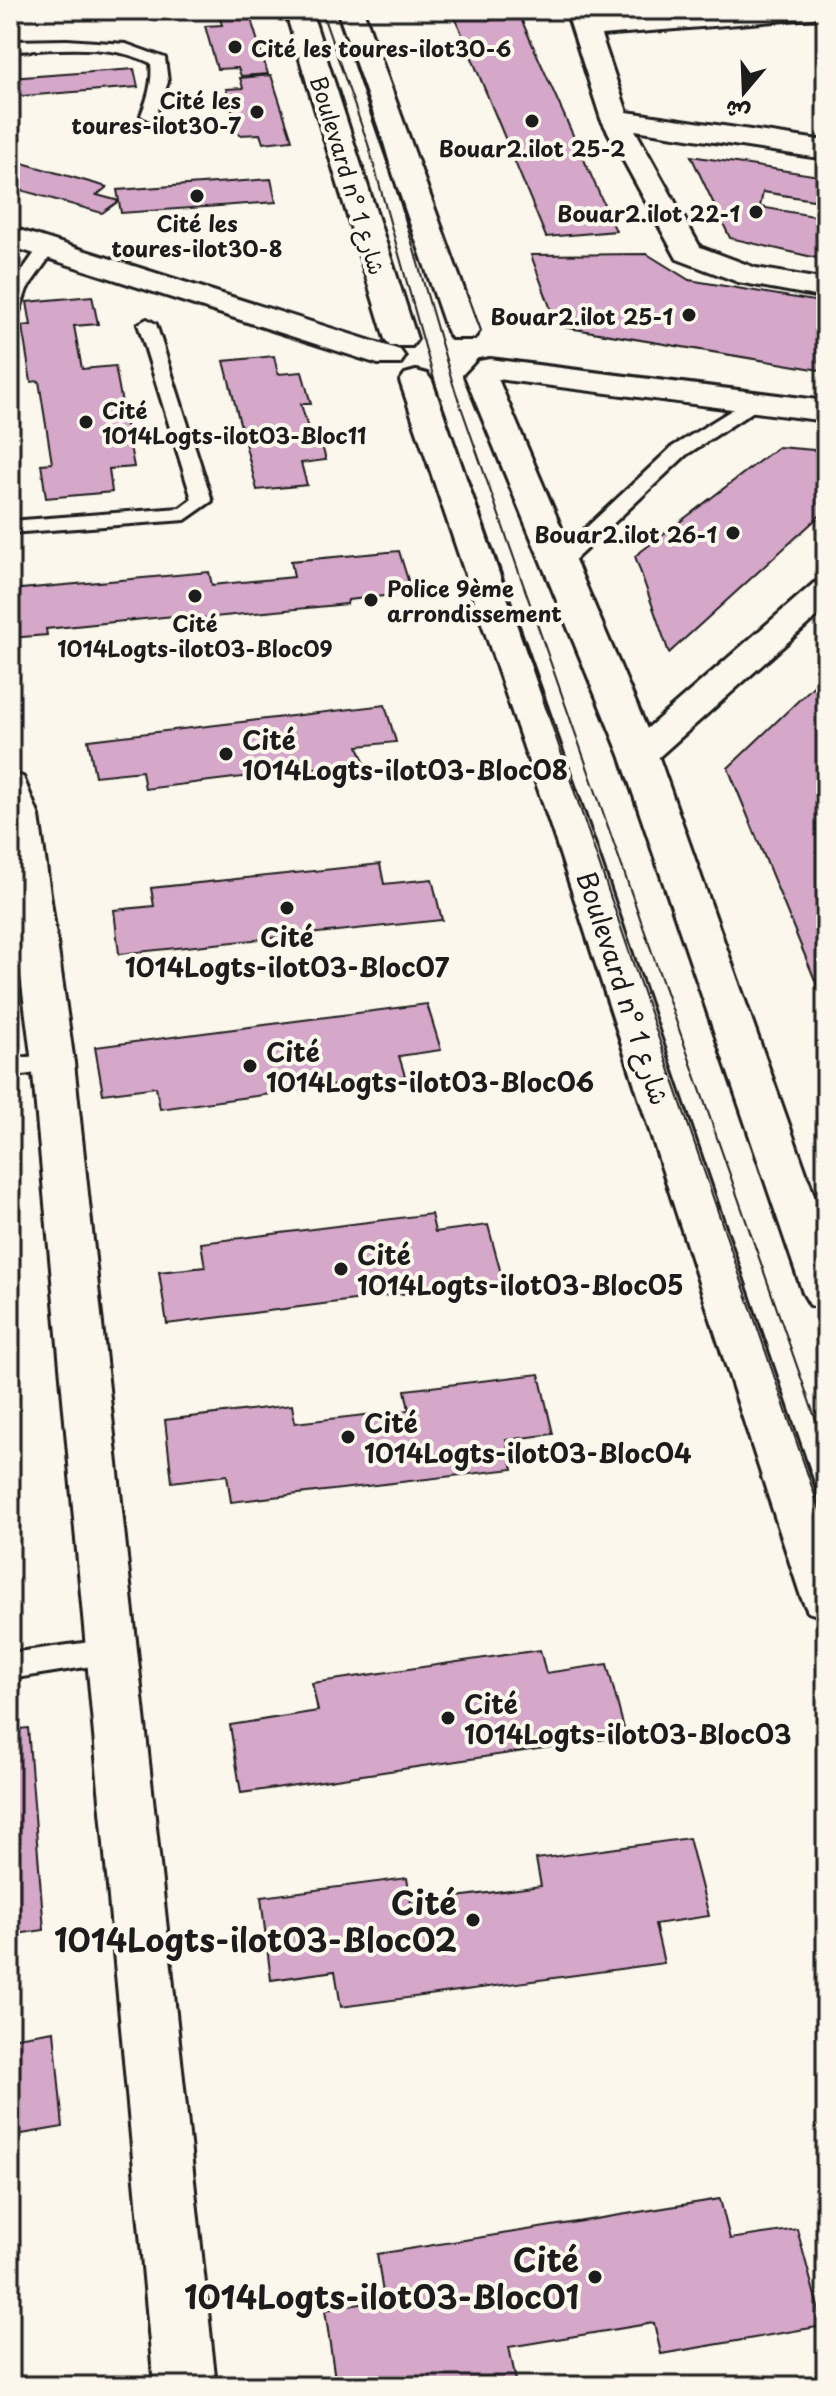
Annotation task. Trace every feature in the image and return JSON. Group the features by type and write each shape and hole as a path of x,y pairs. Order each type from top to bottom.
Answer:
{"main road":[{"name":"Boulevard n° شارع 1","path":"298,10 422,345 576,845 826,1597"},
{"name":"Boulevard n° شارع 1","path":"350,10 422,345"},
{"path":"813,10 584,19 615,119 688,253 749,276 826,289"},
{"path":"615,119 826,150"},
{"path":"10,236 422,345 487,343 494,351 485,372 559,564 639,755 826,1293"},
{"path":"422,345 453,384 485,372 826,411"},
{"path":"639,755 826,590"},
{"path":"10,785 20,816 32,1066 112,1652 185,2386"}],"lane":[{"path":"10,46 101,47 144,52 159,61 161,73 159,92 149,115"},
{"path":"10,312 18,289 47,248"},
{"path":"10,527 185,514 202,501 147,324"},
{"path":"559,564 679,451 756,401"},
{"path":"10,1666 112,1652"}],"building":[{"name":"Bouar2.ilot 25-2","path":"452,10 517,10 616,231 546,237"},
{"path":"616,10 740,10 620,19"},
{"name":"Cité les toures-ilot30-6","path":"249,13 268,74 241,76 238,68 217,69 205,26 222,25 219,16"},
{"path":"134,69 138,87 10,97 10,78"},
{"name":"Cité les toures-ilot30-7","path":"271,75 292,140 263,143 260,134 239,135 226,89 243,88 240,78"},
{"name":"Bouar2.ilot 22-1","path":"691,156 826,177 826,202 763,192 760,207 826,218 826,247 821,259 730,238"},
{"path":"15,161 107,187 97,195 119,201 102,213 10,187 10,165"},
{"name":"Cité les toures-ilot30-8","path":"271,179 276,202 121,213 117,190"},
{"name":"Bouar2.ilot 25-1","path":"647,254 689,280 826,303 826,371 557,326 531,255"},
{"name":"Cité 1014Logts-ilot03-Bloc11","path":"92,296 98,324 74,326 82,369 115,366 134,467 109,469 112,492 46,498 41,464 52,463 39,381 31,382 22,326 31,325 27,302"},
{"path":"274,356 278,374 302,372 311,404 301,404 309,432 318,431 326,460 301,463 307,485 257,490 224,361"},
{"name":"Bouar2.ilot 26-1","path":"778,447 826,451 826,510 669,653 635,556"},
{"name":"Cité 1014Logts-ilot03-Bloc09","path":"399,551 412,593 348,600 347,604 184,620 183,615 46,629 47,635 10,638 10,590 209,572 212,585 294,577 291,561"},
{"path":"826,674 826,1007 728,768"},
{"name":"Cité 1014Logts-ilot03-Bloc08","path":"385,705 396,742 358,746 364,762 145,789 142,771 95,776 88,740"},
{"name":"Cité 1014Logts-ilot03-Bloc07","path":"380,864 384,884 432,879 442,920 119,954 114,910 154,906 151,888"},
{"name":"Cité 1014Logts-ilot03-Bloc06","path":"427,1004 441,1050 399,1056 405,1076 160,1109 156,1087 103,1094 95,1047"},
{"name":"Cité 1014Logts-ilot03-Bloc05","path":"431,1214 435,1232 488,1225 503,1281 167,1324 159,1272 205,1267 201,1243"},
{"name":"Cité 1014Logts-ilot03-Bloc04","path":"539,1374 553,1434 506,1440 513,1469 231,1502 227,1475 172,1482 165,1420 292,1405 295,1423 409,1410 405,1390"},
{"name":"Cité 1014Logts-ilot03-Bloc03","path":"540,1650 546,1673 607,1664 626,1736 241,1793 230,1725 318,1711 312,1683"},
{"path":"28,1728 44,1930 10,1935 10,1730"},
{"name":"Cité 1014Logts-ilot03-Bloc02","path":"689,1838 709,1916 655,1924 664,1963 341,2007 335,1971 271,1980 261,1897 407,1878 411,1903 541,1886 536,1859"},
{"path":"54,2031 63,2127 10,2136 10,2038"},
{"name":"Cité 1014Logts-ilot03-Bloc01","path":"720,2199 730,2239 797,2229 823,2326 661,2354 654,2323 509,2347 516,2381 488,2386 336,2386 325,2310 384,2300 377,2254"}],"tram line":[{"path":"321,10 368,144 436,386 826,1528"},
{"path":"336,10 383,143 453,384 826,1449"}],"place":[{"name":"Cité les toures-ilot30-6","path":"235,47"},
{"name":"Cité les toures-ilot30-7","path":"257,112"},
{"name":"Bouar2.ilot 25-2","path":"532,121"},
{"name":"Cité les toures-ilot30-8","path":"197,196"},
{"name":"Bouar2.ilot 22-1","path":"756,212"},
{"name":"Bouar2.ilot 25-1","path":"689,315"},
{"name":"Cité 1014Logts-ilot03-Bloc11","path":"86,422"},
{"name":"Bouar2.ilot 26-1","path":"733,533"},
{"name":"Cité 1014Logts-ilot03-Bloc09","path":"195,596"},
{"name":"Police 9ème arrondissement","path":"371,600"},
{"name":"Cité 1014Logts-ilot03-Bloc08","path":"226,754"},
{"name":"Cité 1014Logts-ilot03-Bloc07","path":"287,908"},
{"name":"Cité 1014Logts-ilot03-Bloc06","path":"250,1066"},
{"name":"Cité 1014Logts-ilot03-Bloc05","path":"341,1269"},
{"name":"Cité 1014Logts-ilot03-Bloc04","path":"348,1437"},
{"name":"Cité 1014Logts-ilot03-Bloc03","path":"448,1718"},
{"name":"Cité 1014Logts-ilot03-Bloc02","path":"473,1920"},
{"name":"Cité 1014Logts-ilot03-Bloc01","path":"595,2277"}]}
